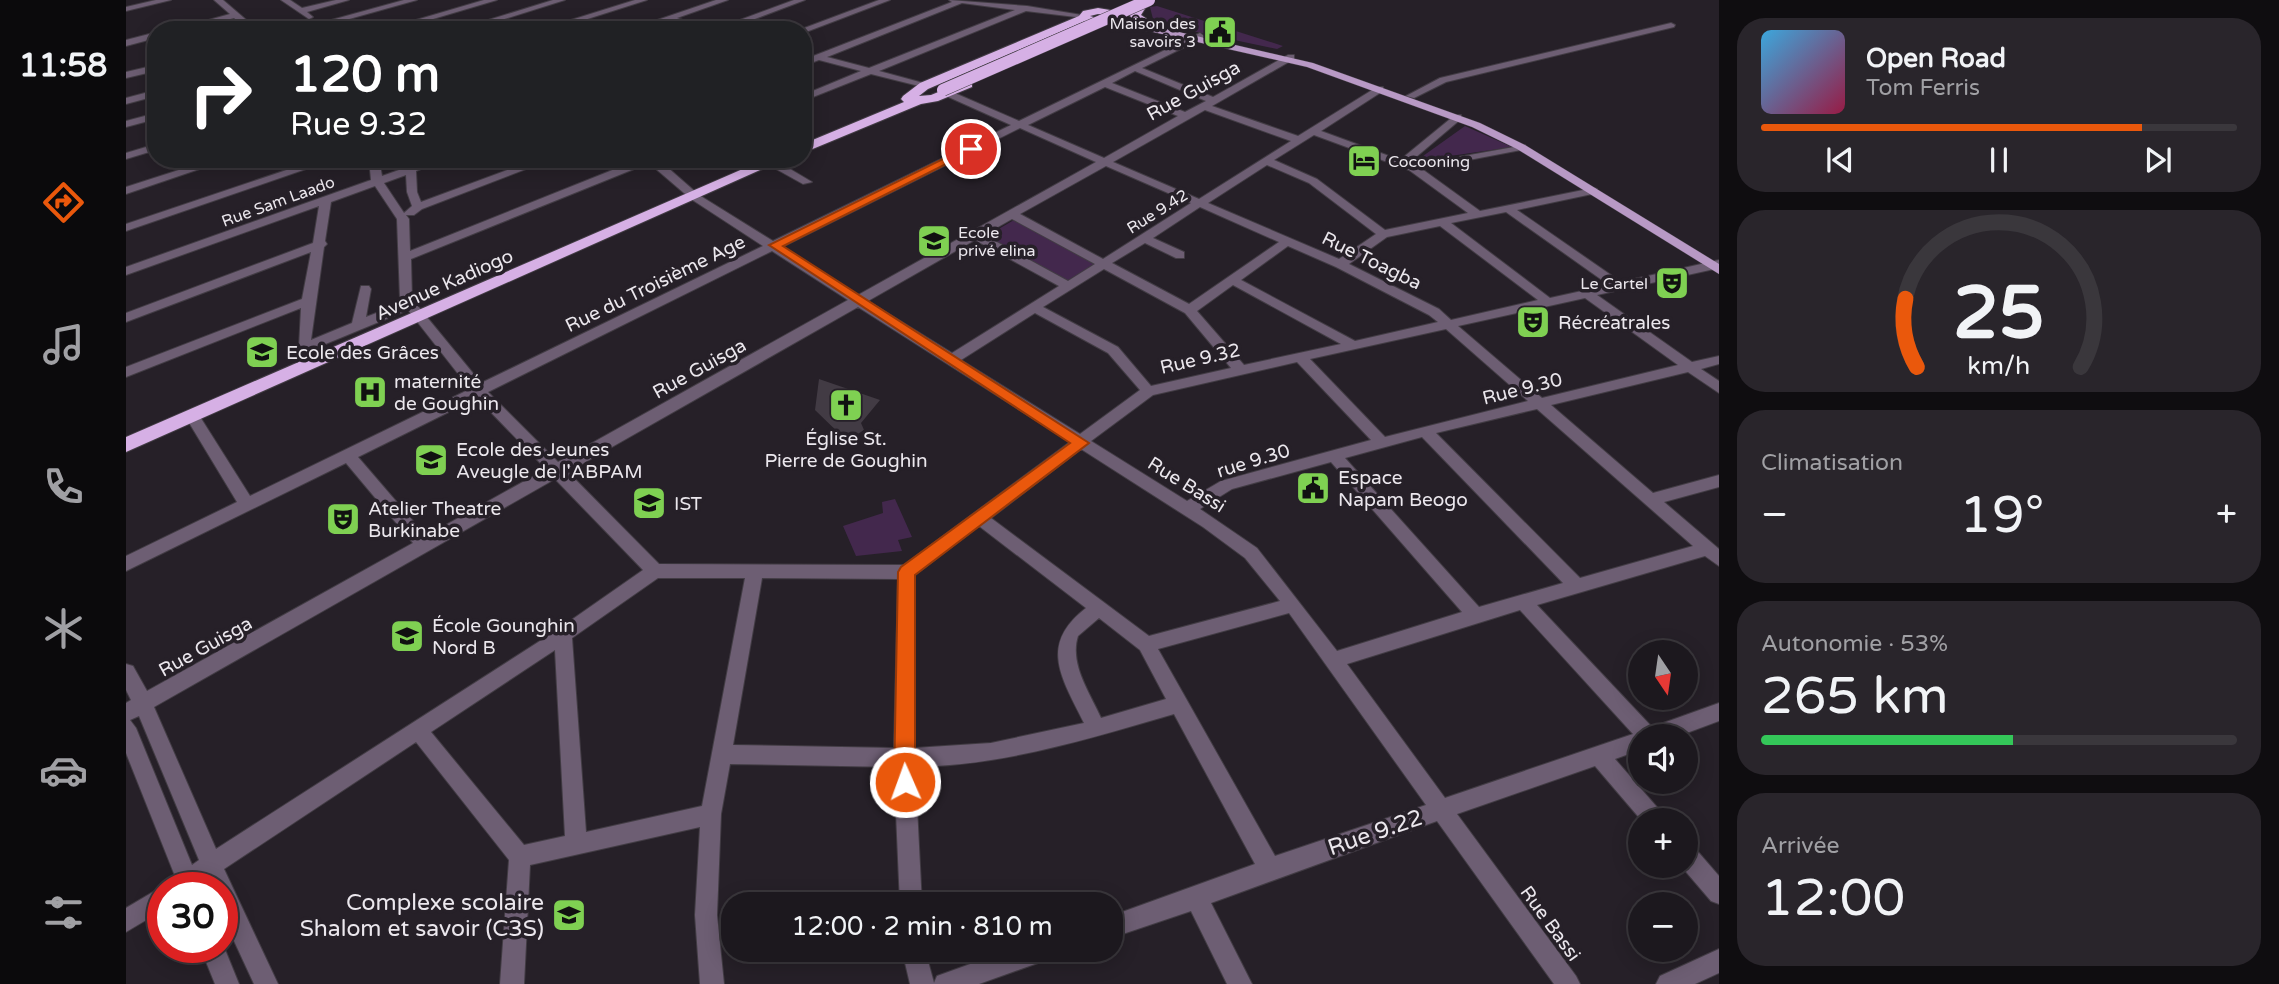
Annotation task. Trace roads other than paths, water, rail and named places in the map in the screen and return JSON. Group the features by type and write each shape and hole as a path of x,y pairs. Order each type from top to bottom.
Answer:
{"highway":[{"path":"1100,18 1127,0"},
{"path":"812,145 1100,18 1143,2 1157,0"},
{"path":"937,89 1066,16 1100,18 1143,2"},
{"path":"1143,2 1135,16 1149,26"},
{"path":"812,139 1143,2"},
{"name":"Avenue Kadiogo","path":"126,435 753,168"},
{"name":"Avenue Kadiogo","path":"126,445 192,416 305,357"}],"main road":[{"path":"1100,18 1197,38"},
{"path":"1100,18 1289,58 1415,94 1514,137 1717,266"},
{"path":"1289,58 1458,117 1521,147 1717,266"}],"street":[{"path":"126,9 167,0"},
{"path":"218,0 242,21"},
{"path":"285,0 315,21"},
{"path":"301,11 345,0"},
{"path":"331,21 413,0"},
{"path":"418,21 493,0"},
{"path":"489,21 561,0"},
{"path":"573,21 643,0"},
{"path":"660,21 724,0"},
{"path":"743,21 801,0"},
{"path":"812,27 886,0"},
{"path":"951,0 1027,8 1066,16"},
{"path":"812,60 963,1"},
{"path":"812,94 1027,8"},
{"path":"376,10 377,21"},
{"path":"457,10 478,21"},
{"path":"212,21 236,15"},
{"path":"669,18 678,21"},
{"path":"1415,94 1453,85 1489,69 1671,25"},
{"path":"126,43 147,37"},
{"name":"Rue du Troisième Age","path":"126,564 1197,38"},
{"path":"126,52 147,46"},
{"name":"Rue Toagba","path":"812,55 937,89 1340,264 1415,301 1450,324 1713,554"},
{"name":"Rue Guisga","path":"135,708 1289,58"},
{"path":"1135,68 1209,103 1298,140"},
{"path":"126,75 147,70"},
{"path":"1104,83 1186,116"},
{"name":"Rue 9.42","path":"951,360 1380,89"},
{"path":"126,101 147,95"},
{"path":"1407,165 1458,117"},
{"path":"128,122 147,118"},
{"path":"1312,131 1407,165 1478,215"},
{"path":"1407,165 1521,147"},
{"path":"126,156 147,150"},
{"path":"1267,161 1313,181 1383,234"},
{"path":"126,191 196,168"},
{"path":"126,228 303,168"},
{"path":"375,168 377,181 403,219 406,257 404,290 416,310 479,391 655,571"},
{"name":"Rue Sam Laado","path":"126,271 416,168"},
{"path":"403,219 418,207 523,168"},
{"path":"406,257 628,168"},
{"name":"Rue Bassi","path":"661,168 692,195 775,245 858,301 1187,509 1251,553 1334,660 1569,984"},
{"path":"785,168 807,182"},
{"path":"411,170 412,192 418,207"},
{"path":"1340,264 1383,234 1592,191"},
{"path":"305,357 310,300 321,244 325,202"},
{"path":"1510,210 1619,286"},
{"path":"1011,214 1190,310 1240,370"},
{"path":"1442,222 1548,302"},
{"path":"974,235 1068,286"},
{"path":"1144,237 1180,255"},
{"path":"1190,310 1287,241"},
{"path":"126,318 321,244"},
{"name":"Rue 9.32","path":"907,572 1148,391 1717,266"},
{"path":"1232,281 1353,345"},
{"path":"358,325 365,289"},
{"path":"1588,293 1719,388"},
{"path":"126,372 310,300"},
{"path":"1033,307 1113,350 1148,391"},
{"path":"305,357 358,325 416,310"},
{"path":"1300,357 1382,443"},
{"name":"Rue 9.30","path":"1334,456 1425,431 1719,360"},
{"path":"192,416 247,505"},
{"path":"1425,431 1577,586"},
{"path":"348,455 424,545"},
{"path":"1334,456 1476,615"},
{"name":"rue 9.30","path":"1187,509 1227,485 1334,456"},
{"path":"1650,500 1719,481"},
{"path":"980,518 1146,645 1270,869"},
{"path":"1334,660 1577,586 1713,554"},
{"path":"202,872 563,635 655,571 907,572 904,757 910,892"},
{"path":"712,984 706,915 711,814 755,571"},
{"path":"1524,602 1637,724"},
{"path":"1146,645 1293,605"},
{"path":"1096,727 1067,662 1066,646 1070,633 1098,608"},
{"path":"563,635 576,845"},
{"path":"126,672 135,708 214,872"},
{"path":"723,754 959,756 1003,750 1178,704"},
{"path":"1690,724 1718,715"},
{"path":"126,728 180,872"},
{"path":"417,729 520,857 512,984"},
{"name":"Rue 9.22","path":"1123,923 1628,745"},
{"path":"1599,755 1645,808"},
{"path":"520,857 711,814"},
{"path":"1698,869 1719,892"},
{"path":"1196,898 1240,984"},
{"path":"126,921 147,907"},
{"path":"238,923 266,984"},
{"path":"1668,984 1719,961"},
{"path":"917,962 922,984"},
{"path":"945,984 1009,962"},
{"path":"218,963 227,984"}],"place":[{"name":"Maison des savoirs 3","path":"1220,32"},
{"name":"Cocooning","path":"1364,161"},
{"name":"Ecole privé elina","path":"934,241"},
{"name":"Le Cartel","path":"1672,283"},
{"name":"Récréatrales","path":"1533,322"},
{"name":"Ecole des Grâces","path":"262,352"},
{"name":"maternité de Goughin","path":"370,392"},
{"name":"Église St. Pierre de Goughin","path":"846,405"},
{"name":"Ecole des Jeunes Aveugle de l'ABPAM","path":"431,460"},
{"name":"Espace Napam Beogo","path":"1313,488"},
{"name":"IST","path":"649,503"},
{"name":"Atelier Theatre Burkinabe","path":"343,519"},
{"name":"École Gounghin Nord B","path":"407,636"},
{"name":"Complexe scolaire Shalom et savoir (C3S)","path":"569,915"}]}
